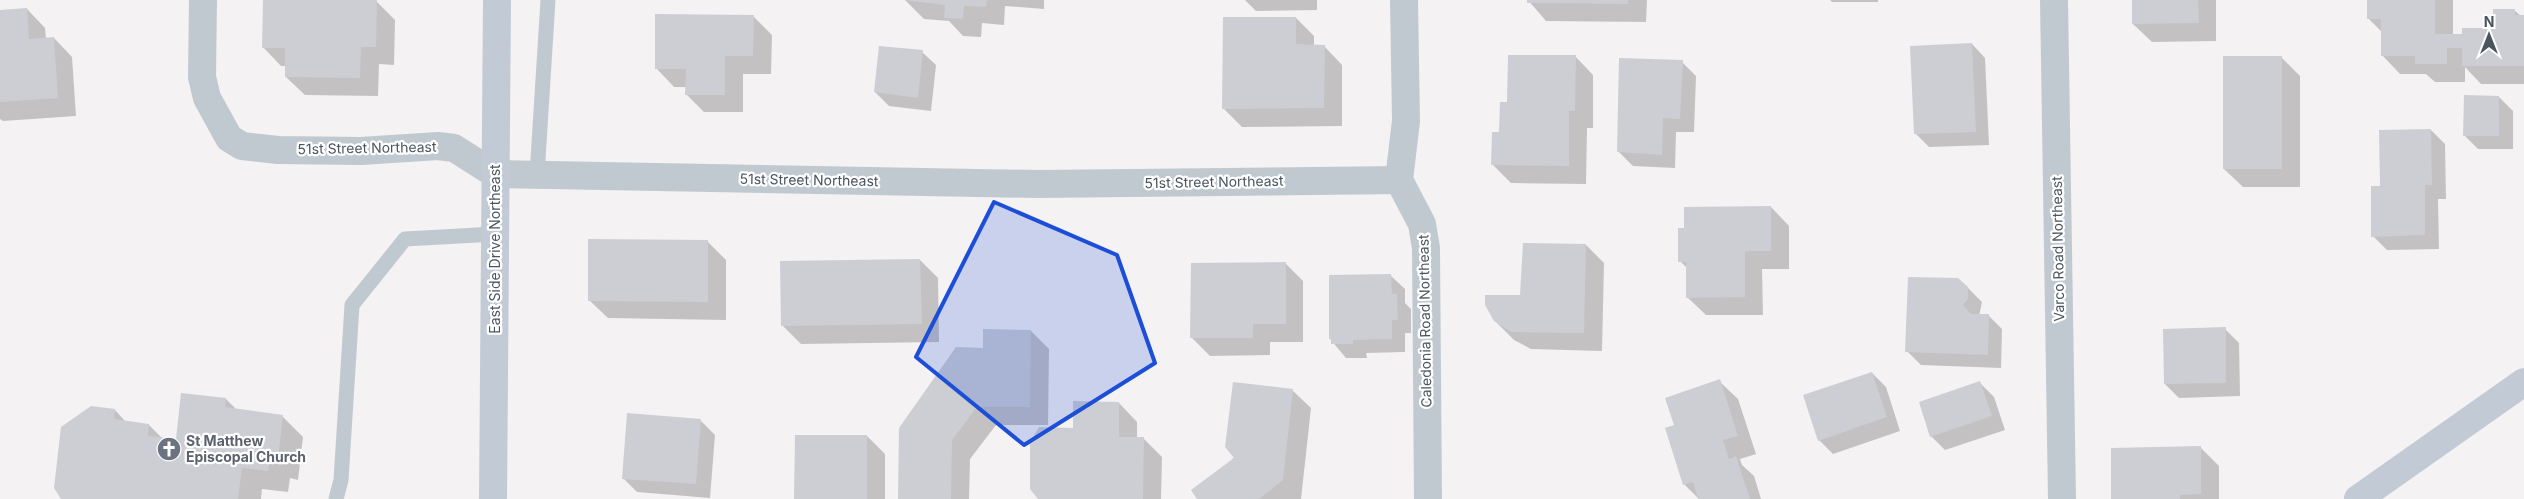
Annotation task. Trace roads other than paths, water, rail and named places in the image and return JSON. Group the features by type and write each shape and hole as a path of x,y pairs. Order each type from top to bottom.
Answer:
{"main road":[{"name":"East Side Drive Northeast","path":"493,499 497,0"},
{"path":"2358,499 2524,382"}],"street":[{"name":"51st Street Northeast","path":"202,0 202,77 207,98 229,138 242,146 278,150 360,151 438,146 454,148 495,174 1037,184 1399,180"},
{"path":"1399,180 1406,121 1404,0"},
{"name":"Varco Road Northeast","path":"2054,0 2062,499"},
{"name":"Caledonia Road Northeast","path":"1399,180 1422,224 1426,248 1428,499"}],"lane":[{"path":"537,174 548,0"},
{"path":"336,499 341,480 352,305 405,239 495,234"}],"place":[{"name":"St Matthew Episcopal Church","path":"169,449"}]}
